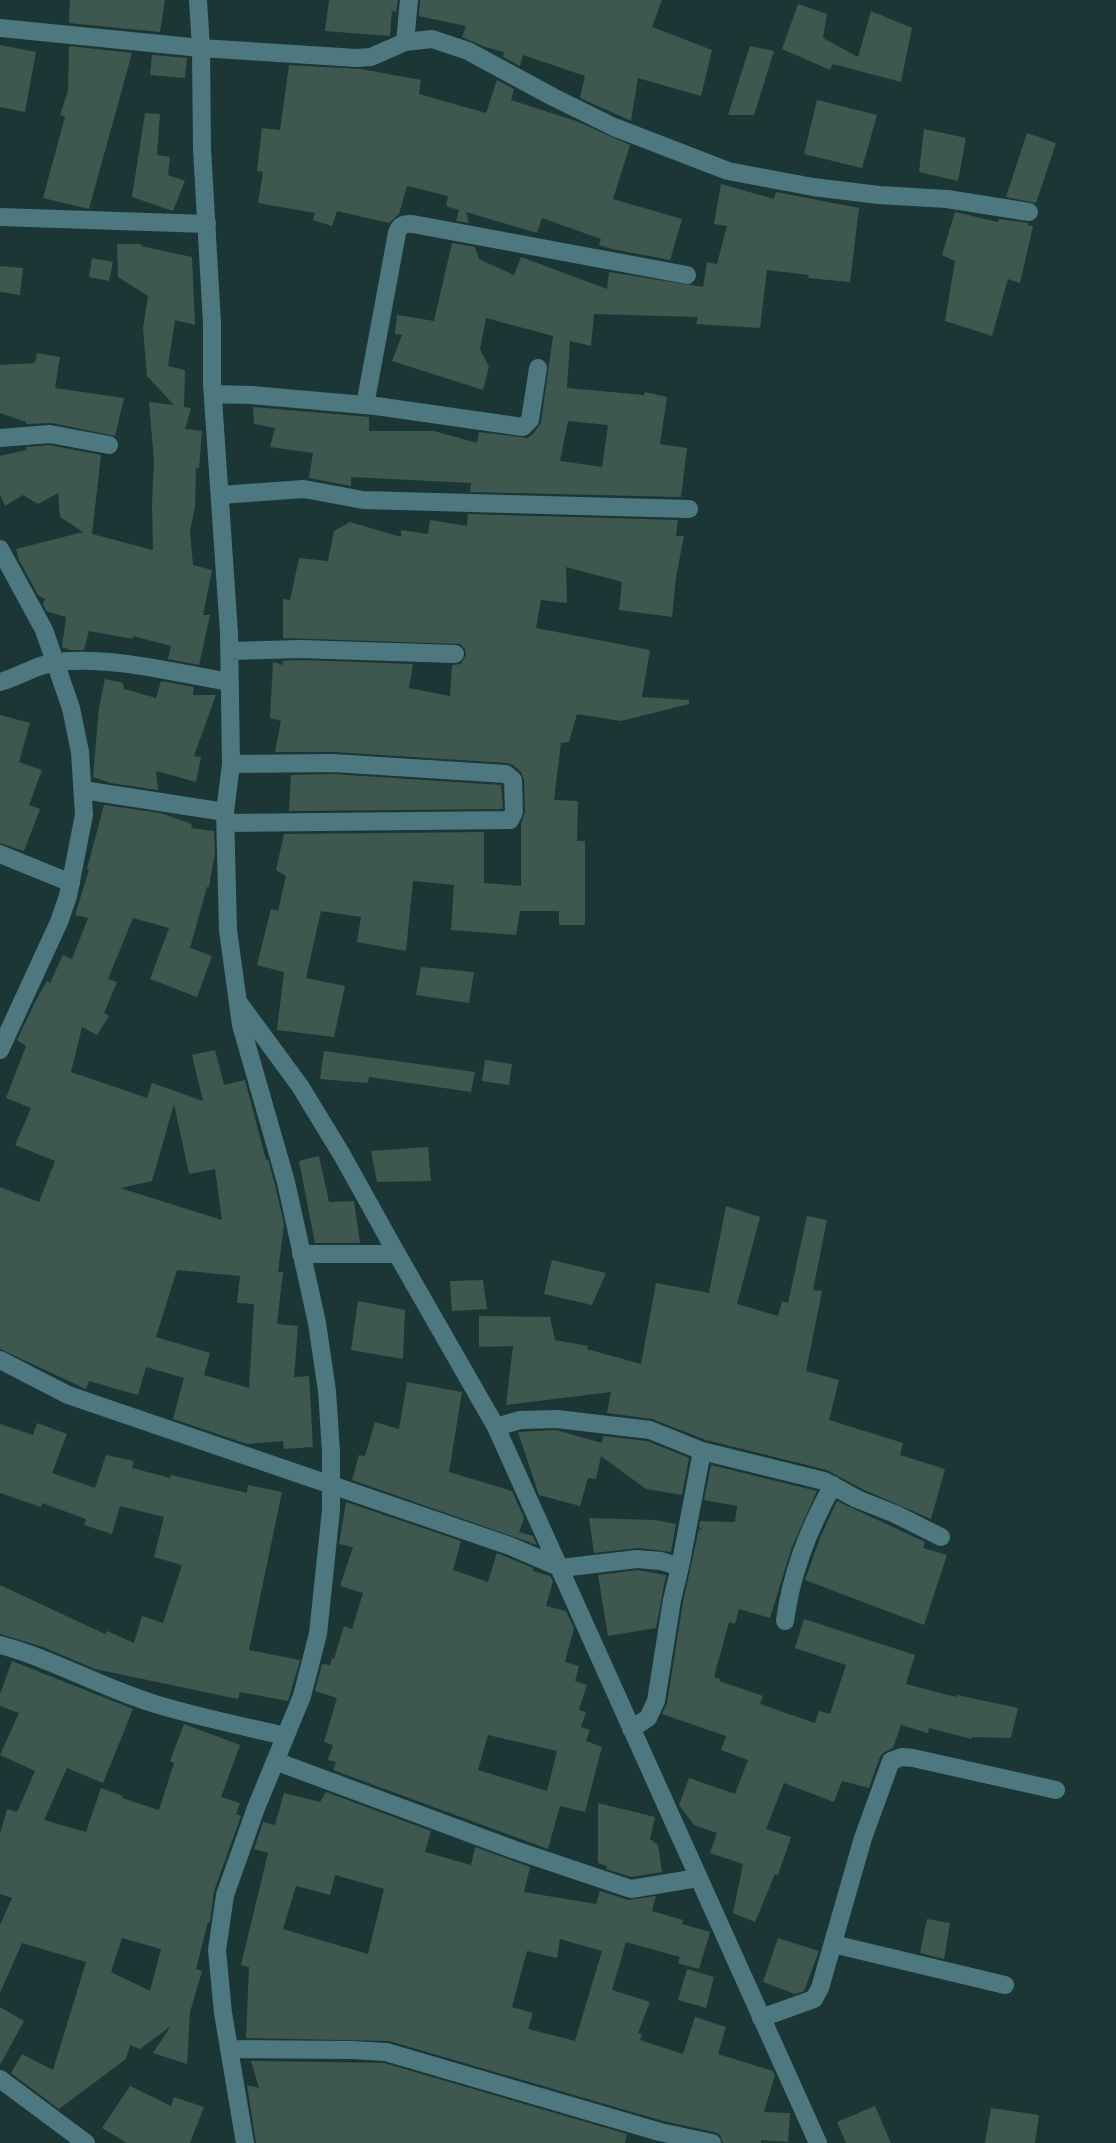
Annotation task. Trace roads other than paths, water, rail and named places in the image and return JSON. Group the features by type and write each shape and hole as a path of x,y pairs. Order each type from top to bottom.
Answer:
{"street":[{"path":"198,0 206,48 202,149 207,225 222,394 235,494 236,651 230,681 237,765 226,817 227,921 241,1025 286,1182 317,1323 327,1391 331,1452 327,1558 318,1634 302,1696 225,1895 216,1950 223,2013 245,2143"},
{"path":"405,42 409,0"},
{"path":"0,28 206,48 356,58 371,57 405,42 432,39 468,51 614,127 728,172 813,187 947,199 1029,212"},
{"path":"0,217 207,225"},
{"path":"365,405 397,233 404,224 687,275"},
{"path":"222,394 365,405 523,427 530,420 538,368"},
{"path":"0,438 50,434 109,445"},
{"path":"235,494 304,489 363,500 689,509"},
{"path":"0,549 44,630 47,664 71,708 80,752 84,815 66,881 59,922 0,1050"},
{"path":"236,651 300,649 455,654"},
{"path":"8,680 47,664 96,661 230,681"},
{"path":"83,790 257,822 510,820 514,812 513,780 506,774 333,763 237,765"},
{"path":"0,854 66,881"},
{"path":"239,1003 300,1087 342,1155 397,1254 508,1423 573,1566 698,1878 768,2015 818,2143"},
{"path":"302,1254 397,1254"},
{"path":"0,1360 68,1395 573,1566 638,1559 661,1561 680,1567"},
{"path":"508,1423 557,1419 643,1428 702,1451 833,1485 857,1499 941,1537"},
{"path":"638,1724 656,1701 702,1451"},
{"path":"785,1621 795,1573 822,1504 833,1485"},
{"path":"0,1645 26,1652 155,1704 285,1736"},
{"path":"768,2015 814,1999 820,1988 863,1838 891,1760 913,1758 1056,1790"},
{"path":"275,1761 515,1850 631,1889 698,1878"},
{"path":"833,1944 1005,1986"},
{"path":"230,2049 386,2052 660,2132 712,2143"},
{"path":"0,2079 86,2143"}]}
